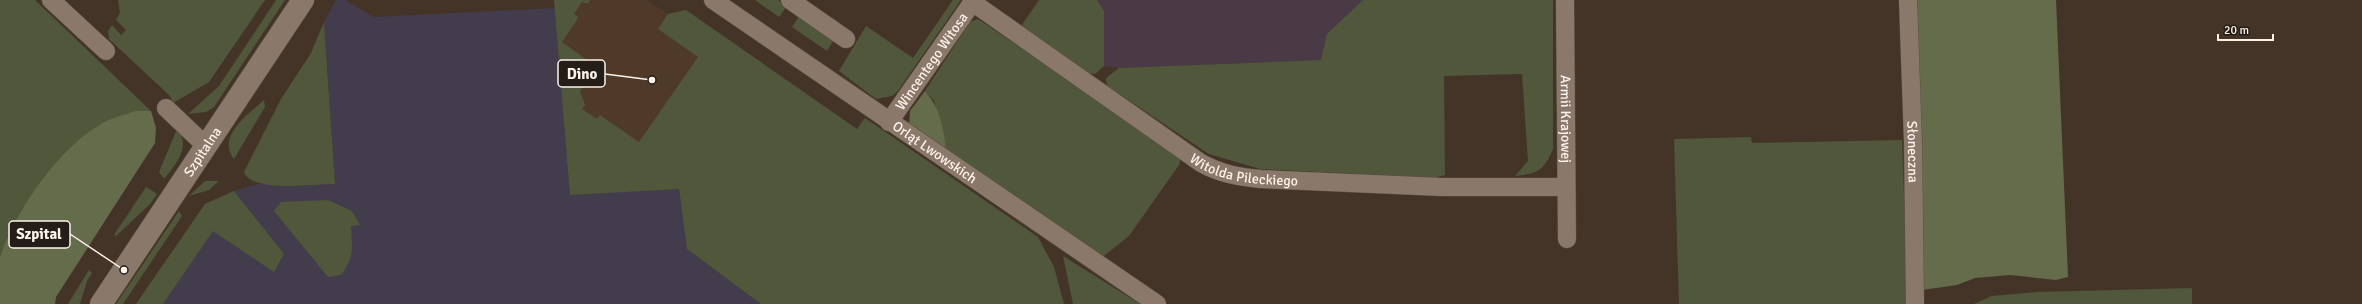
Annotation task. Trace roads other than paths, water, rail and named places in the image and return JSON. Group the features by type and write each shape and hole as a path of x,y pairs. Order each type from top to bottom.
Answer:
{"street":[{"path":"51,0 106,51"},
{"name":"Szpitalna","path":"101,304 304,0"},
{"name":"Orląt Lwowskich","path":"713,0 889,122 1157,304"},
{"path":"790,0 846,39"},
{"name":"Armii Krajowej","path":"1565,0 1567,239"},
{"name":"Słoneczna","path":"1908,0 1913,142 1915,304"},
{"name":"Wincentego Witosa","path":"889,122 973,1"},
{"name":"Witolda Pileckiego","path":"973,1 1201,163 1217,171 1237,177 1277,180 1442,187 1566,187"},
{"path":"166,108 206,146"}],"place":[{"name":"Dino","path":"652,80"},
{"name":"Szpital","path":"124,270"}]}
